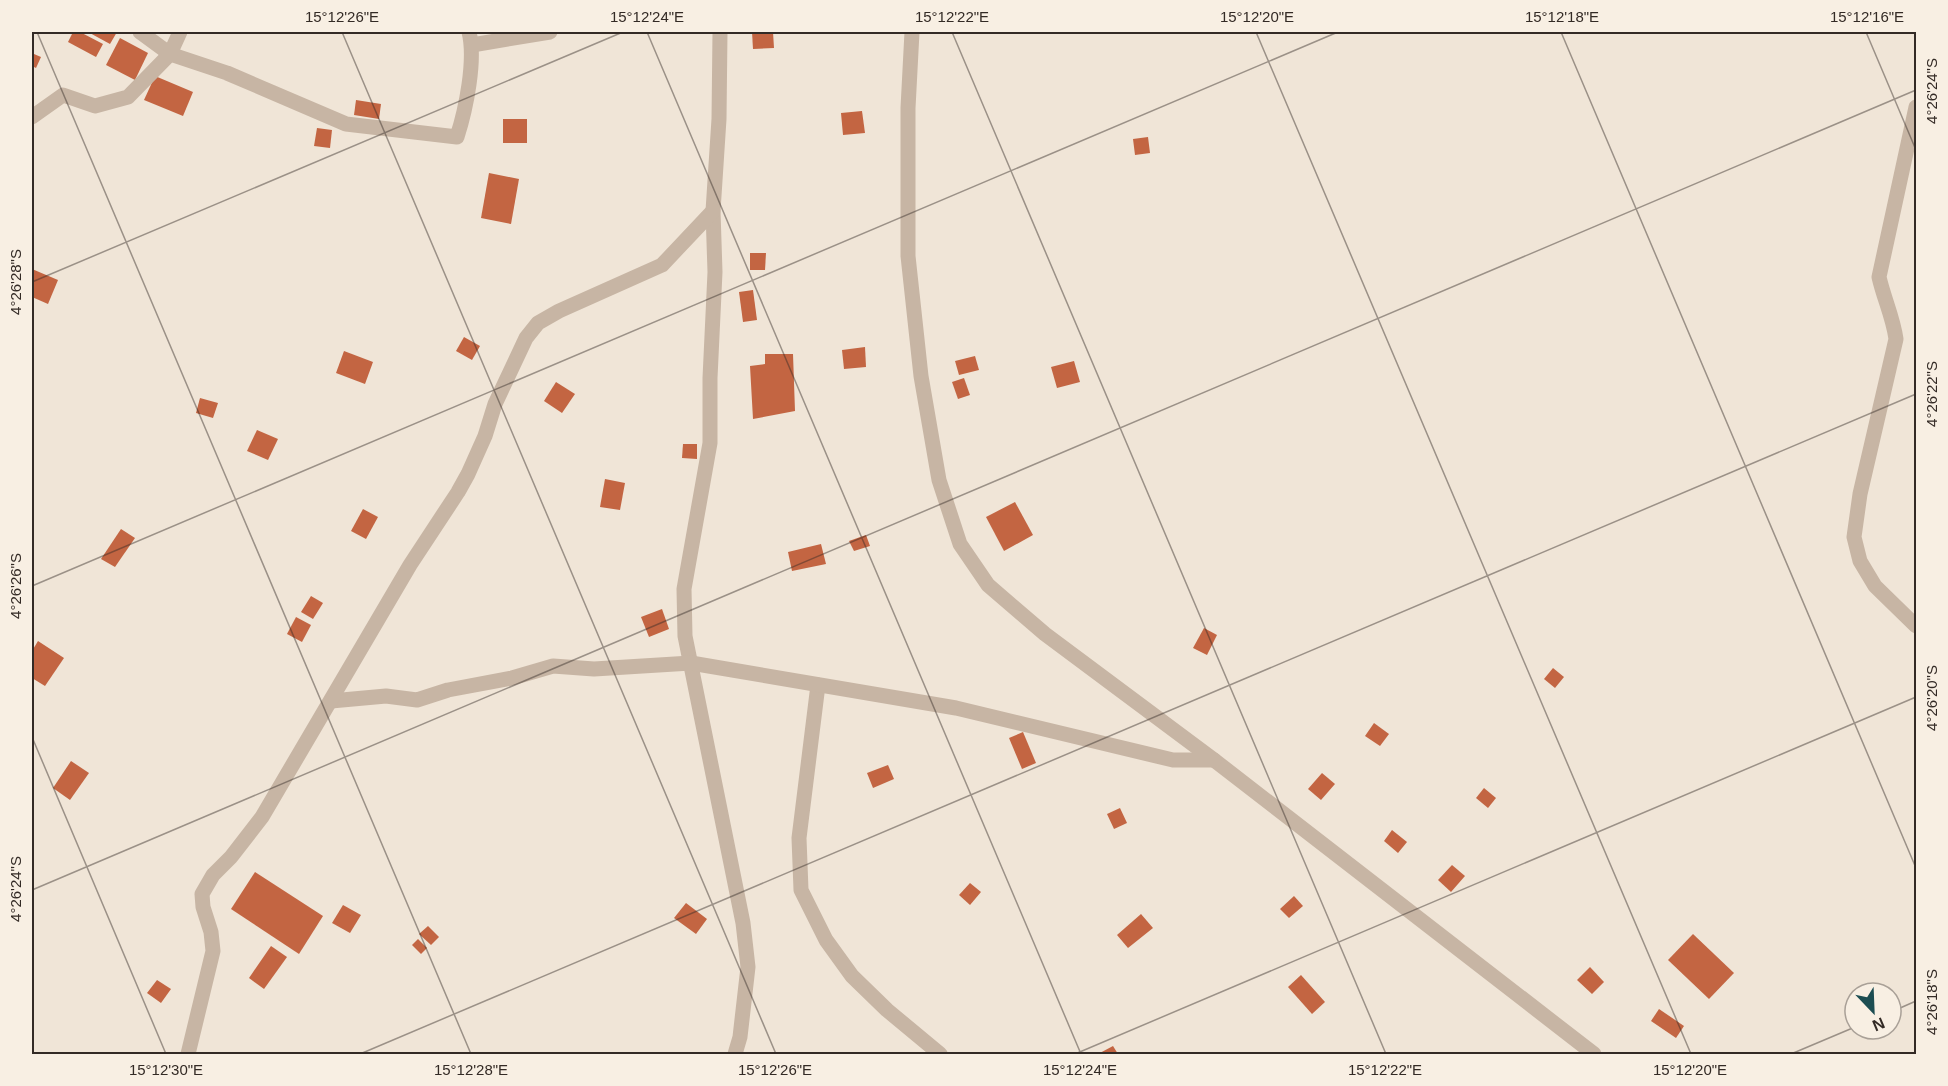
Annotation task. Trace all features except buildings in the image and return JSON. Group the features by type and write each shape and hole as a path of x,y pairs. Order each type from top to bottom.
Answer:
{"street":[{"path":"140,32 170,54 227,73 346,124 457,137 464,116 470,38 550,32"},
{"path":"32,117 63,95 95,106 128,97 170,54 180,32"},
{"path":"720,32 719,119 713,211 715,272 710,378 710,443 684,589 685,636 743,923 748,967 740,1036 735,1054"},
{"path":"912,32 908,108 908,256 921,376 939,480 960,544 988,585 1045,634 1214,760 1594,1054"},
{"path":"1917,107 1879,277 1893,318 1896,339 1860,494 1854,537 1860,561 1875,586 1917,626"},
{"path":"188,1054 213,951 202,894 213,875 231,857 262,817 410,565 468,474 485,436 495,404 526,338 538,323 559,311 662,265 713,211"},
{"path":"331,701 386,696 417,700 448,690 526,675 553,666 594,669 691,663 956,708 1173,760 1214,760"},
{"path":"818,685 799,838 801,890 826,939 852,976 887,1010 940,1054"}]}
